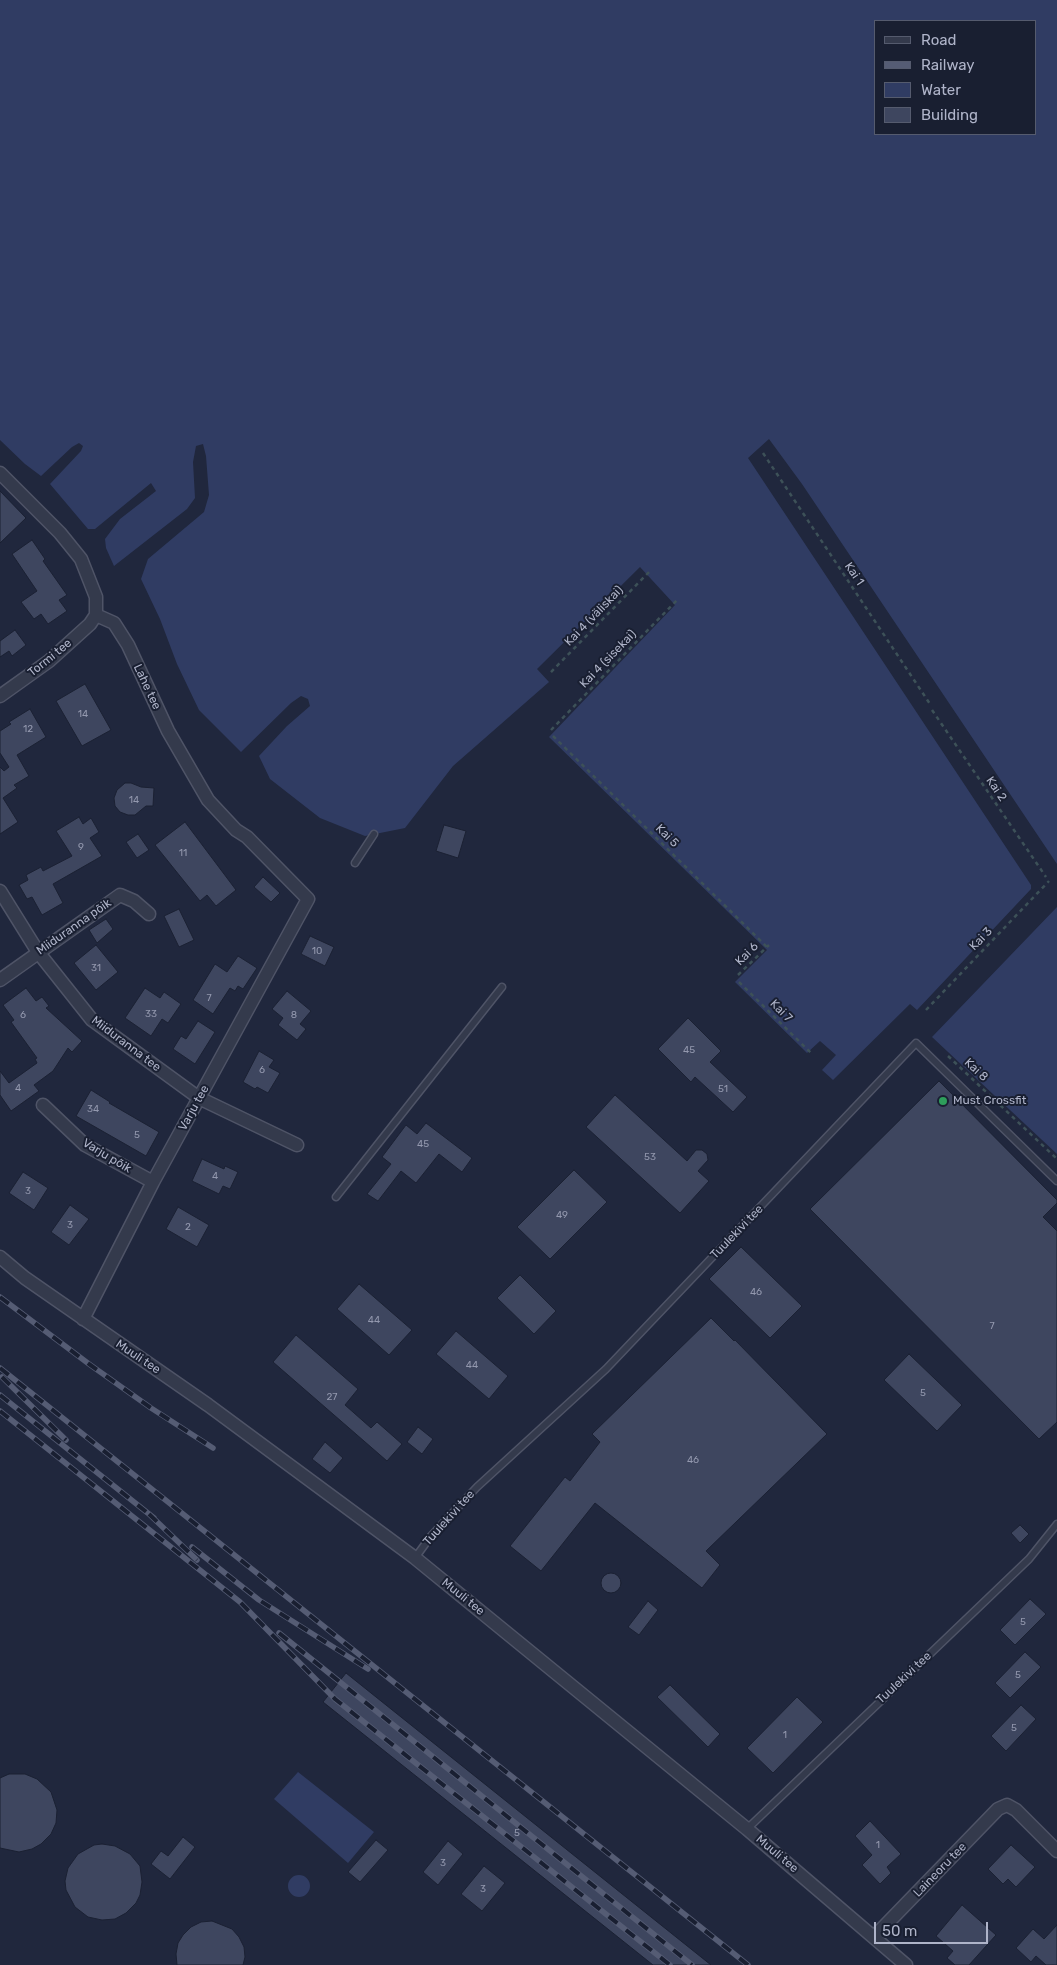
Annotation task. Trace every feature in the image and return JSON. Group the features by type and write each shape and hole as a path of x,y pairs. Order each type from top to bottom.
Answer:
{"street":[{"path":"0,473 60,533 81,559 96,597 96,615"},
{"name":"Tormi tee","path":"0,696 49,661 90,624 96,615"},
{"name":"Lahe tee","path":"96,615 114,623 128,646 168,731 208,800 236,830 247,837 308,899"},
{"name":"Miiduranna tee","path":"0,891 38,952 92,1020 199,1098 297,1145"},
{"name":"Miiduranna põik","path":"0,980 120,895 134,901 149,914"},
{"name":"Varju tee","path":"83,1319 153,1182 308,899"},
{"name":"Varju põik","path":"43,1105 85,1145 153,1182"},
{"name":"Muuli tee","path":"0,1257 25,1278 208,1405 415,1558 747,1829 906,1965"},
{"name":"Laineoru tee","path":"874,1937 998,1810 1007,1805 1016,1810 1057,1851"}],"lane":[{"path":"355,863 374,834"},
{"path":"336,1197 502,987"},
{"name":"Tuulekivi tee","path":"415,1558 431,1536 477,1487 606,1369 916,1043 1057,1181"},
{"name":"Tuulekivi tee","path":"747,1829 1029,1559 1057,1524"}],"path":[{"name":"Kai 1","path":"763,453 930,704"},
{"name":"Kai 4 (väliskai)","path":"551,672 650,571"},
{"name":"Kai 4 (sisekai)","path":"551,730 678,599"},
{"name":"Kai 2","path":"932,710 1046,877"},
{"name":"Kai 5","path":"553,736 769,947"},
{"name":"Kai 3","path":"926,1010 1049,881"},
{"name":"Kai 6","path":"738,976 769,947"},
{"name":"Kai 7","path":"739,982 812,1053"},
{"name":"Kai 8","path":"948,1056 1057,1159"}],"water":[{"path":"0,0 1057,0 1057,864 802,484 769,439 748,458 1031,885 1031,889 917,1010 910,1004 833,1080 822,1070 836,1055 820,1041 807,1053 735,982 767,950 549,737 675,605 640,567 537,669 549,682 453,766 405,828 365,836 320,818 270,779 259,756 287,726 310,706 308,699 301,696 291,703 241,752 199,710 141,579 148,559 204,512 209,495 206,456 203,444 196,446 193,462 195,498 187,509 114,566 106,548 105,539 120,519 156,491 151,483 95,529 88,529 50,484 81,451 83,446 79,443 72,447 41,476 25,464 0,440"},
{"path":"1057,907 1057,1154 932,1037"},
{"path":"298,1772 374,1832 348,1863 274,1799"},
{"path":"299,1875 307,1878 310,1886 307,1894 299,1897 291,1894 288,1886 291,1878"}],"building":[{"path":"0,491 26,518 0,543"},
{"path":"32,540 45,559 43,561 67,595 59,600 67,611 48,624 41,614 34,619 21,602 37,591 12,554"},
{"path":"15,630 26,645 12,656 9,651 0,657 0,641"},
{"path":"85,684 111,730 82,746 56,701"},
{"path":"30,709 46,737 17,755 29,776 14,785 17,788 3,798 18,822 0,834 0,767 4,771 9,767 0,753 0,731 11,724 9,722"},
{"path":"125,783 154,788 153,806 146,806 135,815 120,812 115,806 114,798 117,790"},
{"path":"79,817 83,824 91,818 99,832 90,838 102,856 53,884 63,903 42,915 32,897 27,899 19,885 28,880 26,875 41,867 43,871 72,856 56,831"},
{"path":"185,822 236,890 216,906 207,895 200,901 155,845"},
{"path":"444,825 466,831 458,858 436,851"},
{"path":"138,834 149,850 137,858 126,842"},
{"path":"263,877 280,893 271,902 254,887"},
{"path":"179,909 194,940 179,947 164,916"},
{"path":"106,919 113,929 97,943 89,930"},
{"path":"310,936 334,947 325,966 301,954"},
{"path":"96,945 118,972 96,990 74,963"},
{"path":"238,956 257,968 243,989 238,986 235,991 230,988 213,1014 193,1000 215,964 227,972"},
{"path":"26,988 36,1001 42,997 49,1006 46,1008 82,1041 72,1052 68,1048 53,1071 34,1085 39,1091 11,1111 0,1095 0,1071 9,1083 37,1063 35,1059 37,1058 11,1022 14,1020 3,1005"},
{"path":"145,988 160,998 164,992 181,1004 168,1023 162,1019 151,1036 125,1018"},
{"path":"287,991 311,1011 300,1024 306,1029 297,1040 278,1025 283,1018 272,1009"},
{"path":"688,1018 721,1051 710,1062 747,1097 733,1112 695,1077 691,1082 658,1049"},
{"path":"198,1021 215,1032 195,1064 173,1049 181,1036 186,1039"},
{"path":"259,1051 274,1060 269,1067 280,1073 268,1093 257,1087 255,1089 243,1082"},
{"path":"939,1081 1057,1200 1057,1203 1043,1217 1057,1231 1057,1422 1039,1439 810,1209"},
{"path":"91,1090 109,1103 159,1132 146,1156 76,1116"},
{"path":"615,1095 687,1161 696,1150 702,1150 707,1154 708,1160 698,1171 709,1181 680,1213 586,1127"},
{"path":"426,1123 472,1158 462,1172 439,1154 416,1183 401,1171 378,1201 367,1194 391,1164 382,1157 406,1125 417,1134"},
{"path":"202,1159 224,1169 225,1166 238,1172 230,1189 223,1186 219,1194 192,1181"},
{"path":"574,1170 607,1202 550,1259 517,1227"},
{"path":"23,1172 48,1188 34,1210 9,1193"},
{"path":"70,1205 89,1219 69,1245 51,1232"},
{"path":"178,1207 209,1225 197,1247 166,1229"},
{"path":"741,1247 802,1306 770,1338 709,1279"},
{"path":"520,1275 556,1311 534,1334 497,1298"},
{"path":"359,1284 412,1330 389,1355 337,1309"},
{"path":"711,1318 827,1434 706,1551 720,1565 702,1588 595,1503 541,1571 510,1546 565,1477 570,1481 600,1442 592,1434"},
{"path":"456,1331 508,1376 489,1399 436,1354"},
{"path":"296,1335 358,1389 345,1405 371,1428 377,1422 402,1444 387,1461 273,1362"},
{"path":"909,1354 962,1405 937,1431 884,1380"},
{"path":"418,1427 433,1439 422,1454 407,1442"},
{"path":"325,1442 343,1458 330,1473 312,1459"},
{"path":"1020,1525 1029,1534 1020,1543 1011,1533"},
{"path":"611,1573 618,1576 621,1583 618,1590 611,1593 604,1590 601,1583 604,1576"},
{"path":"1030,1599 1046,1614 1015,1645 1000,1630"},
{"path":"648,1601 658,1610 639,1635 628,1627"},
{"path":"1025,1652 1041,1667 1010,1698 995,1683"},
{"path":"346,1673 711,1965 653,1965 323,1702"},
{"path":"670,1685 720,1734 708,1747 657,1697"},
{"path":"797,1697 823,1722 773,1773 747,1748"},
{"path":"1021,1705 1036,1719 1006,1751 991,1736"},
{"path":"9,1774 25,1774 37,1779 51,1792 57,1810 56,1823 51,1834 41,1844 32,1849 19,1852 0,1848 0,1778"},
{"path":"870,1821 901,1854 887,1867 891,1873 880,1884 862,1865 872,1855 855,1836"},
{"path":"183,1837 195,1847 170,1879 151,1864 161,1851 168,1856"},
{"path":"376,1840 388,1850 360,1882 348,1872"},
{"path":"448,1841 463,1854 438,1885 423,1872"},
{"path":"94,1845 115,1846 130,1854 140,1866 142,1882 140,1895 136,1903 126,1913 115,1919 102,1920 88,1917 75,1907 66,1890 65,1881 68,1868 78,1854"},
{"path":"1011,1845 1035,1867 1016,1887 1008,1879 1003,1884 988,1869"},
{"path":"484,1866 505,1883 482,1911 461,1894"},
{"path":"962,1905 996,1935 969,1965 955,1965 947,1958 953,1951 936,1936"},
{"path":"212,1921 232,1929 239,1937 244,1947 245,1957 243,1965 177,1965 178,1943 183,1935 191,1927 201,1922"},
{"path":"1057,1925 1057,1965 1046,1965 1036,1956 1031,1962 1016,1948 1033,1929 1044,1939"}],"railway":[{"path":"0,1297 151,1408 213,1448"},
{"path":"0,1368 748,1965"},
{"path":"2,1377 66,1440"},
{"path":"0,1395 154,1518"},
{"path":"0,1411 240,1602 335,1699 670,1965"},
{"path":"149,1514 197,1560"},
{"path":"192,1547 259,1600 368,1669"},
{"path":"279,1633 692,1965"}],"place":[{"name":"Must Crossfit","path":"943,1101"}]}
